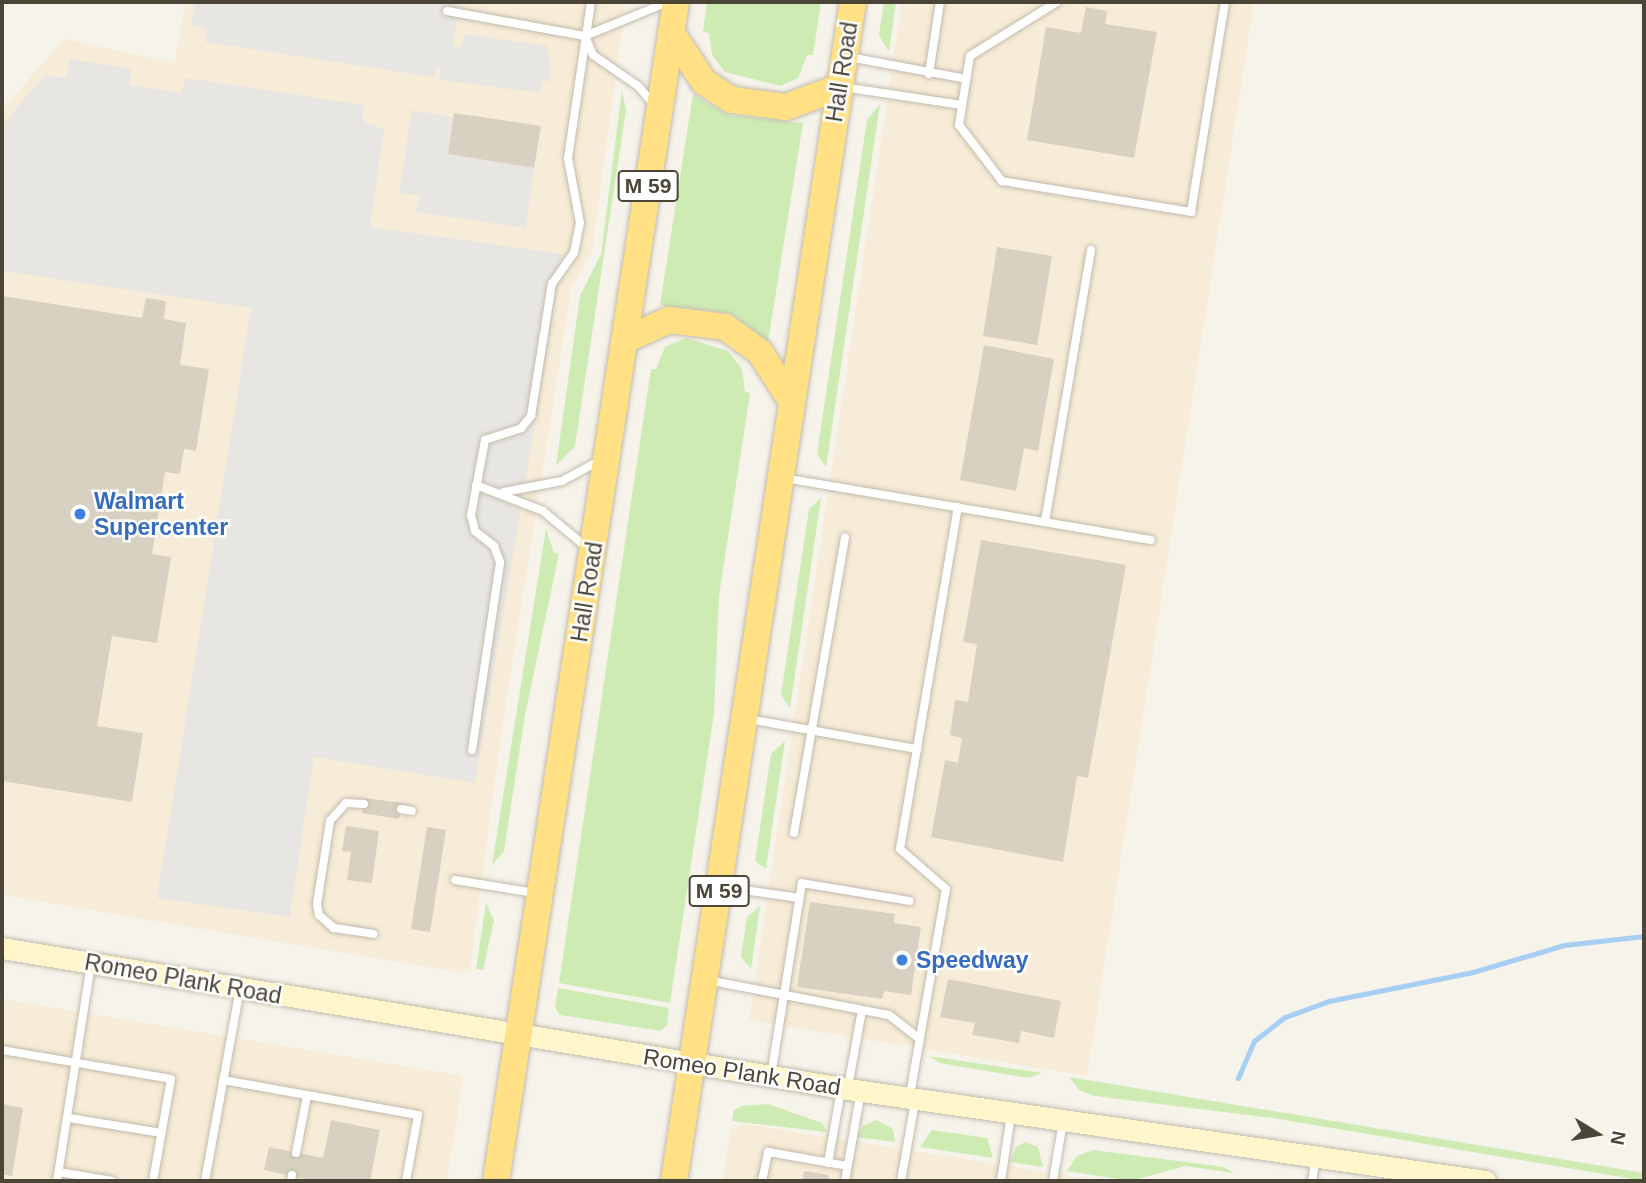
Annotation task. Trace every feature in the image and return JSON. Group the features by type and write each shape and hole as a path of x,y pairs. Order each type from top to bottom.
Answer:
{"highway":[{"name":"Hall Road","path":"496,1181 542,894 676,2"},
{"name":"Hall Road","path":"674,1181 853,2"},
{"path":"671,32 704,82 732,100 786,107 839,87"},
{"path":"625,340 669,320 725,327 760,352 792,402"}],"main road":[{"name":"Romeo Plank Road","path":"2,948 850,1089 1485,1181"}],"lane":[{"path":"472,750 500,562 494,546 472,523 476,485 485,440 521,428 531,416 552,284 573,253 580,223 568,158 591,2"},
{"path":"447,11 585,36 668,2"},
{"path":"929,74 940,2"},
{"path":"1057,2 970,56 959,125 1002,181 1191,212 1225,2"},
{"path":"585,36 593,55 638,86 659,112"},
{"path":"844,55 929,74 966,79"},
{"path":"839,87 962,105"},
{"path":"1045,522 1091,250"},
{"path":"504,492 562,481 608,455"},
{"path":"781,478 1151,540"},
{"path":"476,485 504,492 555,519 593,554"},
{"path":"901,1181 920,1039 946,889 900,849 958,508"},
{"path":"794,833 845,537"},
{"path":"745,719 917,749"},
{"path":"364,804 346,803 330,821 317,904 319,915 334,928 374,934"},
{"path":"401,809 412,811"},
{"path":"455,880 542,894"},
{"path":"771,1076 802,883 908,901"},
{"path":"720,886 799,898"},
{"path":"91,963 79,1063 58,1177 113,1181"},
{"path":"706,980 784,992 889,1015 920,1039"},
{"path":"205,1181 240,989"},
{"path":"845,1181 848,1166 850,1089 862,1010"},
{"path":"2,1050 171,1079 153,1181"},
{"path":"223,1080 418,1115 406,1181"},
{"path":"828,1163 850,1089"},
{"path":"296,1153 307,1096"},
{"path":"1001,1181 1012,1112"},
{"path":"69,1118 162,1133"},
{"path":"1053,1181 1064,1119"},
{"path":"762,1181 768,1152 848,1166"},
{"path":"1312,1181 1317,1155"}],"shaded area":[{"path":"185,2 626,2 592,250 571,289 502,728 470,969 457,972 2,895 2,110 64,39 175,63"},
{"path":"195,2 460,2 453,46 461,47 465,34 548,46 551,81 542,81 540,93 440,80 439,65 433,77 205,42 207,29 191,25"},
{"path":"902,2 1254,2 1087,1076 749,1020"},
{"path":"70,59 131,69 130,85 181,93 186,78 364,105 363,121 384,129 370,227 563,254 475,783 314,757 290,917 157,898 251,308 2,271 2,125 45,75 66,78"},
{"path":"412,110 453,117 448,154 534,168 526,228 416,212 419,196 399,193"},
{"path":"2,999 463,1076 447,1181 2,1181"},
{"path":"745,1124 1101,1181 722,1181 731,1129"}],"green space":[{"path":"707,2 821,2 813,55 807,55 798,78 781,86 725,72 712,55 709,33 703,32"},
{"path":"884,2 896,2 889,52 879,35"},
{"path":"622,90 626,110 575,446 556,466 580,296 601,254"},
{"path":"693,94 728,115 803,123 768,342 732,314 660,305"},
{"path":"880,104 826,467 817,454 867,120"},
{"path":"686,338 728,351 742,369 745,392 750,393 719,596 714,713 670,1003 559,983 651,369 656,369 665,347"},
{"path":"821,498 790,708 781,695 809,509"},
{"path":"546,529 554,553 559,554 525,715 504,851 492,865"},
{"path":"785,741 766,869 755,861 771,754"},
{"path":"486,903 494,920 483,970 476,969"},
{"path":"760,906 751,969 741,957 747,917"},
{"path":"558,988 669,1008 667,1025 661,1031 560,1015 555,1007"},
{"path":"929,1056 1042,1073 1029,1078 940,1063"},
{"path":"1069,1077 1644,1173 1644,1181 1273,1118 1095,1096 1079,1090"},
{"path":"768,1104 822,1123 827,1132 732,1121 734,1110 742,1106"},
{"path":"876,1120 893,1129 895,1142 857,1137 863,1126"},
{"path":"932,1130 987,1138 993,1158 920,1147"},
{"path":"1026,1142 1038,1147 1043,1167 1010,1162 1016,1147"},
{"path":"1093,1150 1224,1167 1233,1173 1185,1166 1131,1181 1067,1171 1077,1156"}],"building":[{"path":"1086,7 1107,11 1105,24 1157,32 1134,158 1027,140 1046,27 1081,33"},
{"path":"454,113 541,126 534,168 448,154"},
{"path":"997,247 1052,256 1037,345 983,336"},
{"name":"Walmart Supercenter","path":"2,296 142,318 146,298 166,301 164,319 186,323 180,365 209,369 196,451 184,449 180,474 165,472 152,554 171,557 157,643 112,636 97,726 143,733 132,802 2,781"},
{"path":"984,345 1054,359 1038,451 1024,448 1016,491 960,480"},
{"path":"981,540 1126,565 1088,778 1077,776 1063,862 931,837 945,760 958,763 962,738 950,735 955,700 968,702 977,644 963,642"},
{"path":"365,798 402,803 399,819 362,813"},
{"path":"346,826 379,831 372,883 347,880 351,852 342,851"},
{"path":"427,827 446,830 430,932 411,929"},
{"path":"810,902 895,914 894,923 921,927 911,995 884,991 882,999 797,987"},
{"path":"948,979 1061,1001 1054,1038 1021,1031 1019,1043 972,1035 975,1023 940,1017"},
{"path":"2,1104 23,1108 12,1176 2,1174"},
{"path":"331,1120 380,1130 370,1181 314,1181 264,1170 269,1147 323,1158"},
{"path":"804,1171 829,1175 828,1181 802,1181"}],"waterway":[{"path":"1238,1078 1254,1041 1285,1017 1329,1001 1473,972 1564,945 1644,936"}],"place":[{"name":"Walmart Supercenter","path":"80,514"},
{"name":"Speedway","path":"902,960"}]}
